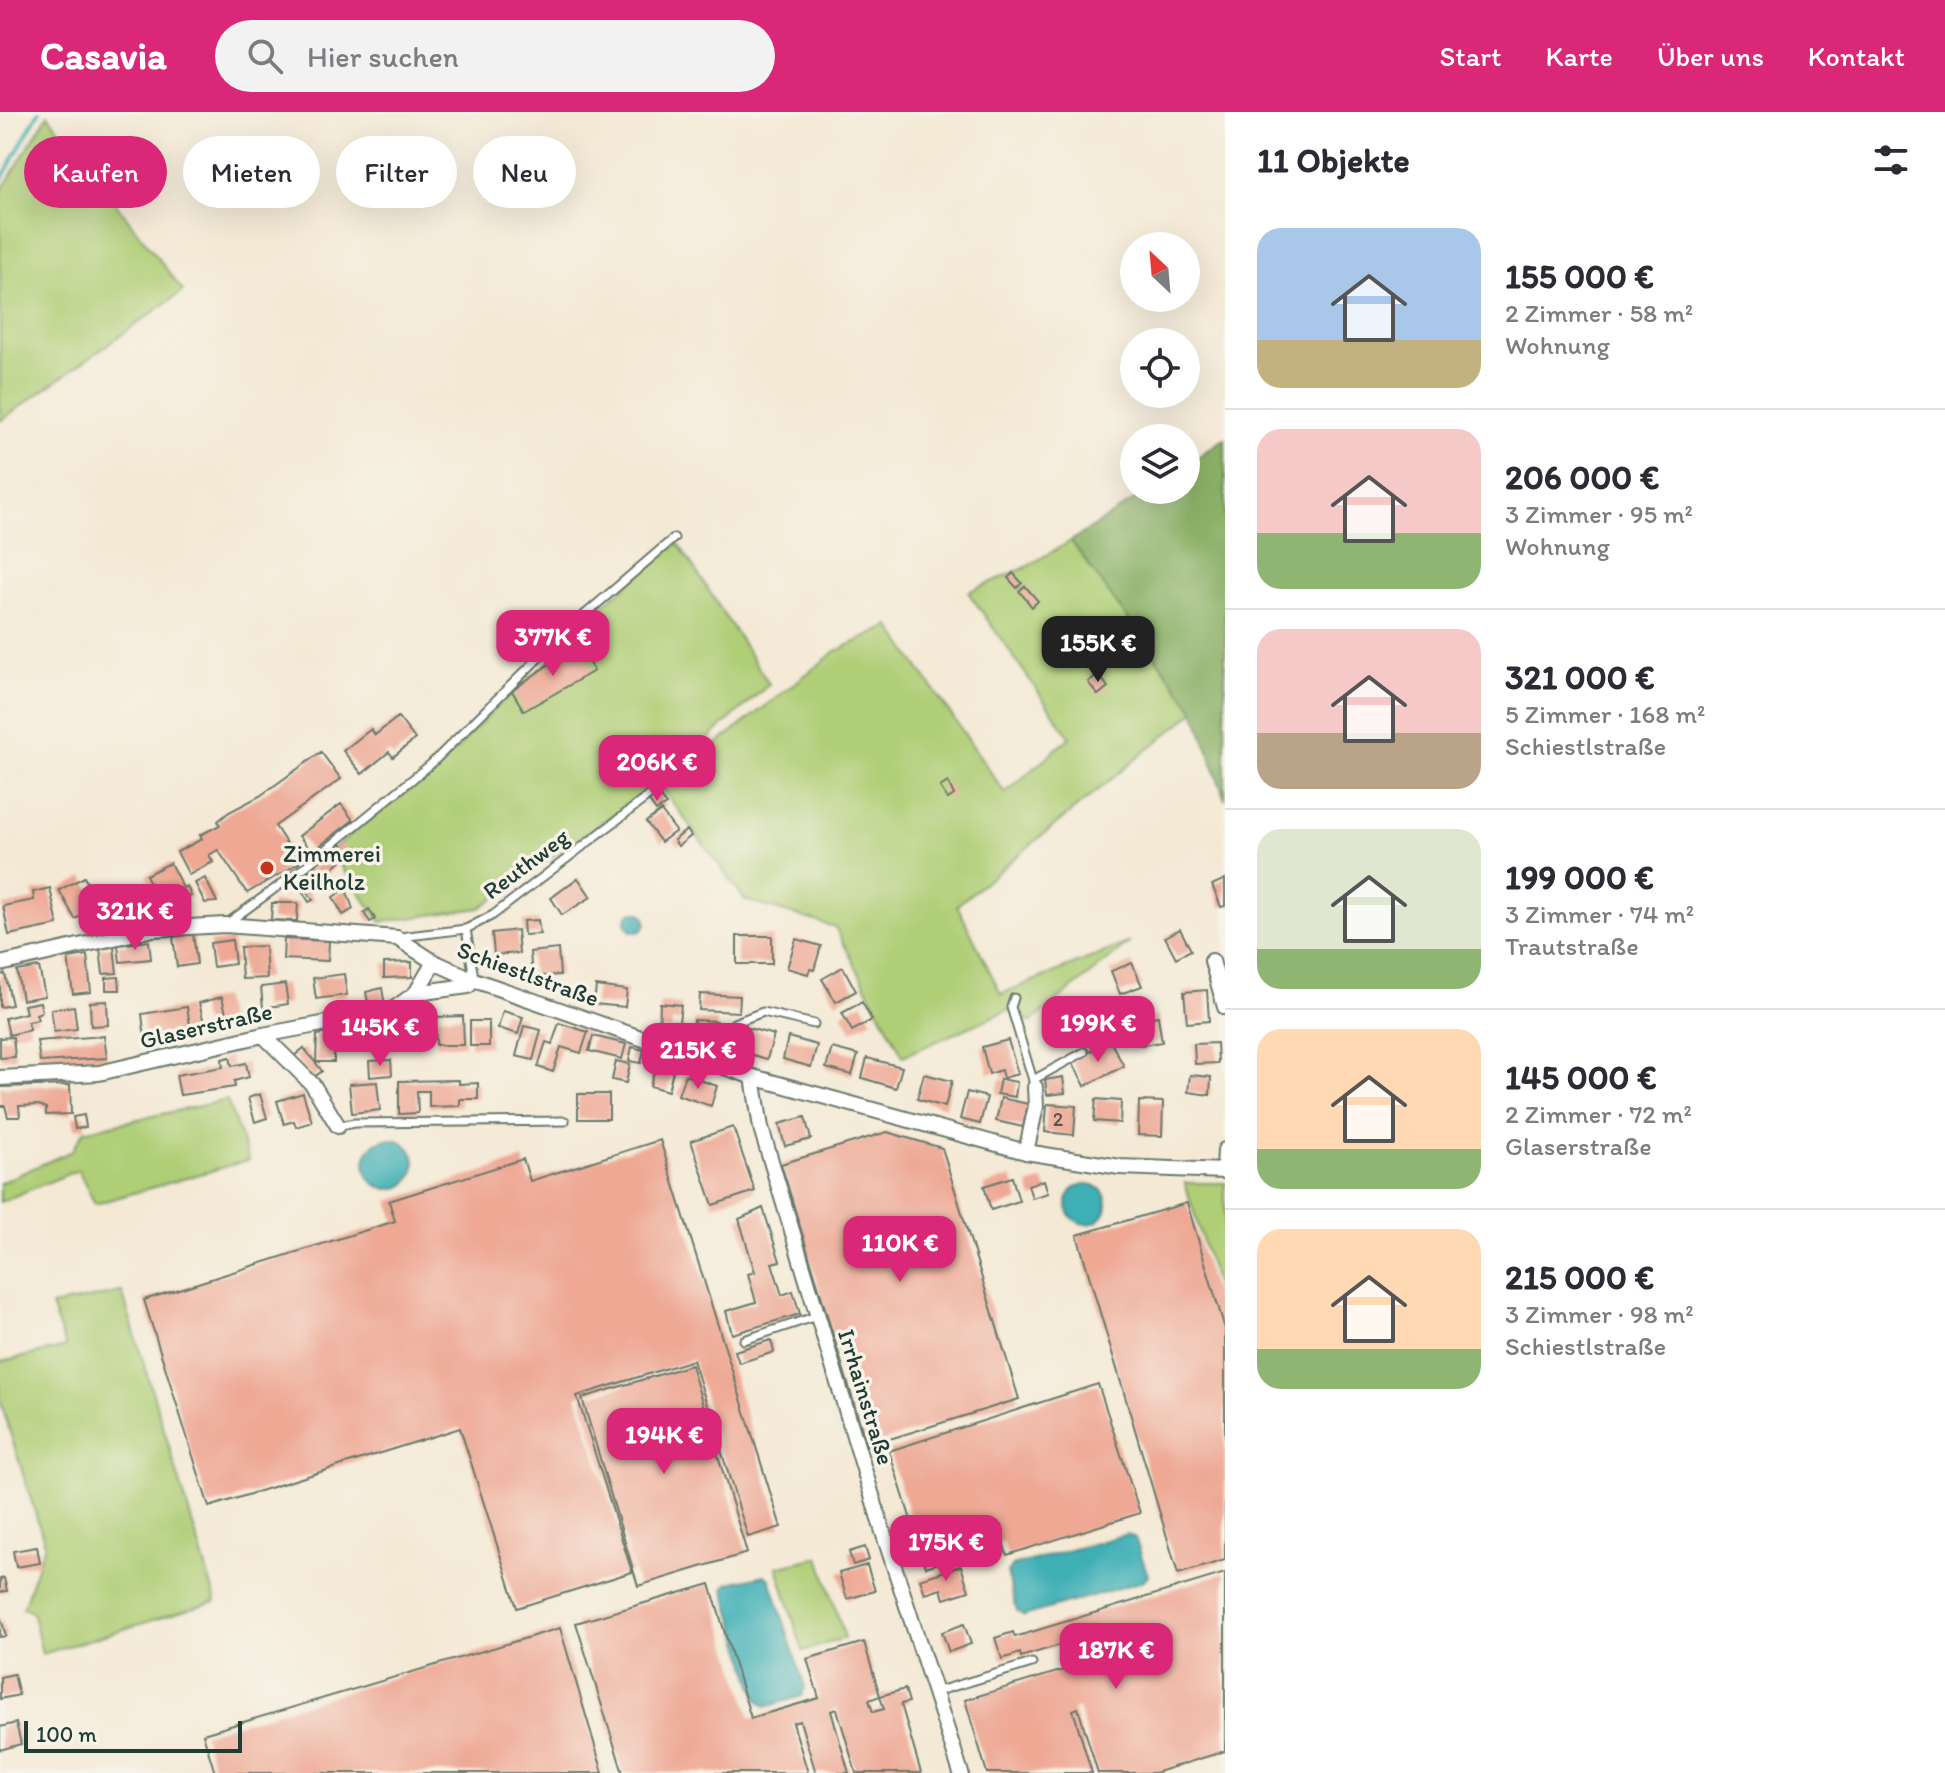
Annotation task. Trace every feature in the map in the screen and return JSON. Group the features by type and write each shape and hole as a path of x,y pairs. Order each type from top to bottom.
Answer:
{"street":[{"name":"Schiestlstraße","path":"0,964 153,929 225,925 397,938 434,962 474,980 753,1077 1026,1152 1120,1167 1224,1171"},
{"path":"1212,961 1225,1007"},
{"name":"Glaserstraße","path":"0,1078 99,1073 263,1035 391,1011 416,993 434,962"},
{"name":"Glaserstraße","path":"416,993 468,986 474,980"},
{"path":"263,1035 313,1085 338,1126"},
{"name":"Irrhainstraße","path":"753,1077 761,1128 961,1773"},
{"path":"1026,1152 1036,1106 1034,1084"},
{"path":"1224,1171 1225,1150"}],"lane":[{"path":"225,925 306,866 431,764 569,628 674,538"},
{"name":"Reuthweg","path":"397,938 466,929 493,915 663,785"},
{"path":"466,929 474,980"},
{"path":"1014,998 1011,1007 1034,1084 1084,1052"},
{"path":"725,1067 734,1023 763,1012 814,1024"},
{"path":"338,1126 355,1123 565,1121"},
{"path":"744,1340 818,1316"},
{"path":"935,1692 1032,1663"}],"green space":[{"path":"48,115 64,136 35,136"},
{"path":"24,154 24,208 119,208 183,291 0,421 0,193"},
{"path":"1225,438 1225,800 1195,711 1071,541 1128,504 1200,504 1200,455"},
{"path":"1071,541 1195,711 957,905 1001,994 1130,942 1031,1022 1008,1010 903,1056 835,927 745,900 658,783 480,908 381,922 330,851 441,765 512,691 570,646 564,637 678,543 769,684 708,739 713,747 836,651 890,626 1005,793 1070,737 968,592 1022,569"},
{"path":"227,1100 249,1160 95,1204 78,1170 0,1202 0,1183 72,1151 84,1131"},
{"path":"1185,1183 1225,1183 1225,1315 1189,1196"},
{"path":"122,1292 216,1601 42,1654 32,1611 23,1608 45,1544 0,1400 0,1362 66,1347 51,1306"},
{"path":"819,1557 845,1638 803,1651 777,1567"}],"water":[{"path":"636,912 643,915 646,922 643,929 636,932 629,929 626,922 629,915"},
{"path":"390,1139 408,1146 415,1164 408,1182 390,1189 372,1182 365,1164 372,1146"},
{"path":"1087,1184 1101,1190 1107,1204 1101,1218 1087,1224 1073,1218 1067,1204 1073,1190"},
{"path":"1127,1534 1135,1538 1148,1575 1143,1581 1024,1616 1017,1611 1007,1573 1012,1566"},
{"path":"765,1575 770,1579 805,1687 802,1696 766,1707 758,1701 724,1588 729,1583"}],"building":[{"path":"1013,573 1022,583 1017,588 1008,578"},
{"path":"1025,586 1038,601 1032,607 1019,591"},
{"path":"572,647 578,647 594,671 524,711 512,691"},
{"path":"1098,674 1108,687 1098,695 1088,682"},
{"path":"398,717 415,739 393,757 389,752 362,774 343,751 371,729 375,735"},
{"path":"321,752 341,779 275,826 299,863 247,893 218,850 209,855 213,862 189,875 177,852 202,839 200,835 220,825 218,821 229,812 260,796"},
{"path":"948,782 954,795 948,799 940,787"},
{"path":"658,795 666,805 656,811 649,801"},
{"path":"341,804 353,820 312,852 299,836"},
{"path":"661,811 676,831 661,842 646,822"},
{"path":"687,830 691,836 678,846 674,840"},
{"path":"341,843 348,853 321,880 318,877 312,882 305,874"},
{"path":"170,863 183,888 187,886 191,896 174,904 169,895 158,900 146,875"},
{"path":"84,877 106,919 91,926 85,914 75,919 59,890"},
{"path":"339,877 345,883 339,889 333,883"},
{"path":"205,878 217,902 205,903 195,883"},
{"path":"578,878 591,897 562,915 551,898"},
{"path":"1225,879 1225,906 1221,907 1212,885"},
{"path":"305,887 313,900 309,902 301,889"},
{"path":"50,888 58,925 9,935 3,906 34,900 33,892"},
{"path":"346,889 353,909 343,915 333,897"},
{"path":"272,903 298,903 297,921 271,920"},
{"path":"369,909 375,919 370,922 364,913"},
{"path":"538,920 540,934 524,935 523,921"},
{"path":"1180,929 1191,950 1176,958 1165,937"},
{"path":"517,930 519,953 494,955 492,933"},
{"path":"193,934 197,964 177,967 173,937"},
{"path":"737,936 772,936 772,964 737,964"},
{"path":"284,939 329,941 328,961 283,959"},
{"path":"796,939 821,946 814,970 810,969 808,974 787,968"},
{"path":"232,940 235,964 213,967 210,943"},
{"path":"149,941 151,959 120,962 118,945"},
{"path":"265,946 267,978 242,979 240,947"},
{"path":"114,947 117,973 103,974 100,948"},
{"path":"558,949 560,975 532,977 530,952"},
{"path":"87,955 91,992 73,994 68,958"},
{"path":"412,962 412,977 384,978 384,963"},
{"path":"1132,963 1142,986 1120,994 1111,971"},
{"path":"39,967 45,996 22,1000 17,971"},
{"path":"843,967 856,991 836,1002 822,979"},
{"path":"5,974 12,1005 0,1007 0,975"},
{"path":"344,974 347,995 316,999 313,978"},
{"path":"119,977 120,990 106,990 106,978"},
{"path":"285,984 288,1004 263,1008 261,987"},
{"path":"596,986 627,990 625,1007 594,1004"},
{"path":"382,988 385,1006 369,1009 366,992"},
{"path":"1207,990 1209,1021 1187,1023 1184,992"},
{"path":"700,994 740,996 739,1012 699,1010"},
{"path":"222,997 228,1021 205,1027 199,1003"},
{"path":"107,1001 108,1025 91,1026 90,1002"},
{"path":"40,1002 42,1012 36,1014 38,1020 28,1022 30,1030 9,1035 5,1018 26,1013 24,1005"},
{"path":"862,1002 872,1020 852,1031 842,1013"},
{"path":"660,1003 681,1005 679,1022 672,1021 672,1030 659,1029"},
{"path":"74,1006 77,1029 54,1032 51,1009"},
{"path":"187,1007 191,1031 145,1038 142,1014"},
{"path":"1077,1010 1084,1033 1062,1040 1054,1017"},
{"path":"503,1011 523,1017 518,1034 498,1028"},
{"path":"429,1016 430,1028 389,1036 387,1022"},
{"path":"463,1016 464,1045 436,1045 435,1017"},
{"path":"1158,1016 1162,1042 1141,1045 1137,1020"},
{"path":"694,1020 717,1021 716,1040 693,1039"},
{"path":"470,1021 489,1021 489,1046 470,1046"},
{"path":"382,1023 385,1048 367,1050 366,1044 360,1045 357,1026"},
{"path":"559,1023 588,1032 581,1053 561,1047 553,1072 538,1067 546,1042 552,1044"},
{"path":"524,1026 541,1030 533,1060 516,1056"},
{"path":"741,1026 774,1035 767,1059 734,1050"},
{"path":"343,1030 345,1040 334,1042 334,1062 316,1062 317,1035"},
{"path":"104,1036 107,1058 40,1062 37,1041"},
{"path":"593,1036 626,1044 622,1059 589,1051"},
{"path":"13,1037 15,1057 0,1058 0,1038"},
{"path":"788,1037 817,1045 811,1067 783,1059"},
{"path":"1008,1040 1018,1074 1003,1078 1001,1070 989,1074 982,1047"},
{"path":"1110,1041 1124,1066 1085,1086 1072,1061"},
{"path":"1217,1043 1218,1063 1195,1064 1194,1044"},
{"path":"632,1047 644,1050 641,1063 629,1061"},
{"path":"304,1048 322,1071 312,1079 294,1056"},
{"path":"832,1048 858,1055 852,1075 826,1068"},
{"path":"230,1057 232,1066 246,1063 249,1077 234,1081 235,1087 180,1095 176,1075 223,1067 222,1059"},
{"path":"867,1058 902,1067 896,1088 862,1078"},
{"path":"391,1060 392,1075 370,1077 369,1061"},
{"path":"616,1061 630,1064 626,1083 612,1080"},
{"path":"657,1061 666,1063 664,1069 673,1071 668,1091 650,1086"},
{"path":"924,1074 952,1081 945,1107 917,1099"},
{"path":"685,1075 717,1086 711,1106 678,1095"},
{"path":"1190,1075 1211,1077 1210,1095 1188,1092"},
{"path":"1063,1077 1065,1093 1047,1095 1045,1080"},
{"path":"1000,1079 1017,1082 1015,1097 997,1094"},
{"path":"459,1080 459,1084 478,1083 478,1099 460,1099 460,1106 429,1107 429,1091 417,1091 418,1113 399,1114 399,1081"},
{"path":"377,1082 380,1110 352,1113 349,1084"},
{"path":"70,1085 71,1114 46,1115 46,1108 39,1105 19,1106 20,1117 8,1117 5,1106 0,1106 0,1087"},
{"path":"967,1092 987,1097 980,1124 960,1119"},
{"path":"303,1093 312,1122 296,1127 294,1121 284,1124 277,1101"},
{"path":"260,1094 267,1118 255,1122 248,1098"},
{"path":"578,1094 609,1094 609,1119 578,1119"},
{"path":"1001,1098 1028,1104 1023,1127 996,1121"},
{"path":"1096,1099 1121,1101 1120,1123 1094,1121"},
{"path":"1139,1101 1163,1102 1162,1136 1138,1135"},
{"path":"1047,1104 1076,1106 1074,1135 1045,1132"},
{"path":"84,1115 86,1127 75,1129 73,1117"},
{"path":"805,1117 811,1139 785,1146 779,1124"},
{"path":"733,1127 755,1191 713,1205 691,1141"},
{"path":"887,1132 942,1148 1019,1399 867,1446 781,1164"},
{"path":"660,1140 781,1527 748,1537 693,1360 577,1396 632,1572 517,1608 460,1428 209,1507 144,1300 395,1221 389,1201 523,1159 530,1181"},
{"path":"1012,1177 1019,1201 991,1210 984,1186"},
{"path":"1044,1180 1048,1193 1032,1198 1028,1185"},
{"path":"1187,1203 1225,1329 1225,1560 1178,1574 1077,1235"},
{"path":"763,1208 780,1261 772,1263 782,1295 793,1291 800,1314 732,1334 726,1311 756,1302 748,1274 755,1272 739,1219"},
{"path":"771,1340 774,1352 739,1363 735,1351"},
{"path":"691,1365 747,1553 638,1586 582,1398"},
{"path":"1098,1384 1140,1513 1007,1555 1003,1542 926,1567 889,1451"},
{"path":"37,1547 40,1563 16,1567 13,1551"},
{"path":"865,1547 869,1560 853,1565 849,1552"},
{"path":"867,1565 875,1591 847,1599 839,1573"},
{"path":"961,1566 969,1591 944,1599 941,1589 925,1594 920,1579"},
{"path":"1225,1573 1225,1751 1154,1773 1098,1773 1078,1708 1073,1710 1092,1773 987,1773 965,1700 1096,1660 1089,1636 1021,1657 1020,1653 1002,1659 995,1638 1013,1632 1015,1637"},
{"path":"4,1578 7,1591 0,1592 0,1579"},
{"path":"710,1584 751,1718 819,1698 807,1659 864,1642 880,1696 905,1689 909,1702 901,1704 921,1773 856,1773 837,1709 831,1711 849,1773 816,1773 800,1721 793,1723 808,1773 623,1773 576,1623","holes":["880,1696 884,1709 873,1712 869,1700"]},
{"path":"0,1615 6,1636 0,1637"},
{"path":"964,1624 971,1644 949,1652 942,1632"},
{"path":"560,1628 603,1773 215,1773 203,1734"},
{"path":"14,1674 19,1695 0,1699 0,1677"},
{"path":"16,1723 21,1744 0,1750 0,1727"}],"waterway":[{"path":"0,182 39,112"}],"place":[{"name":"Zimmerei Keilholz","path":"267,868"}]}
